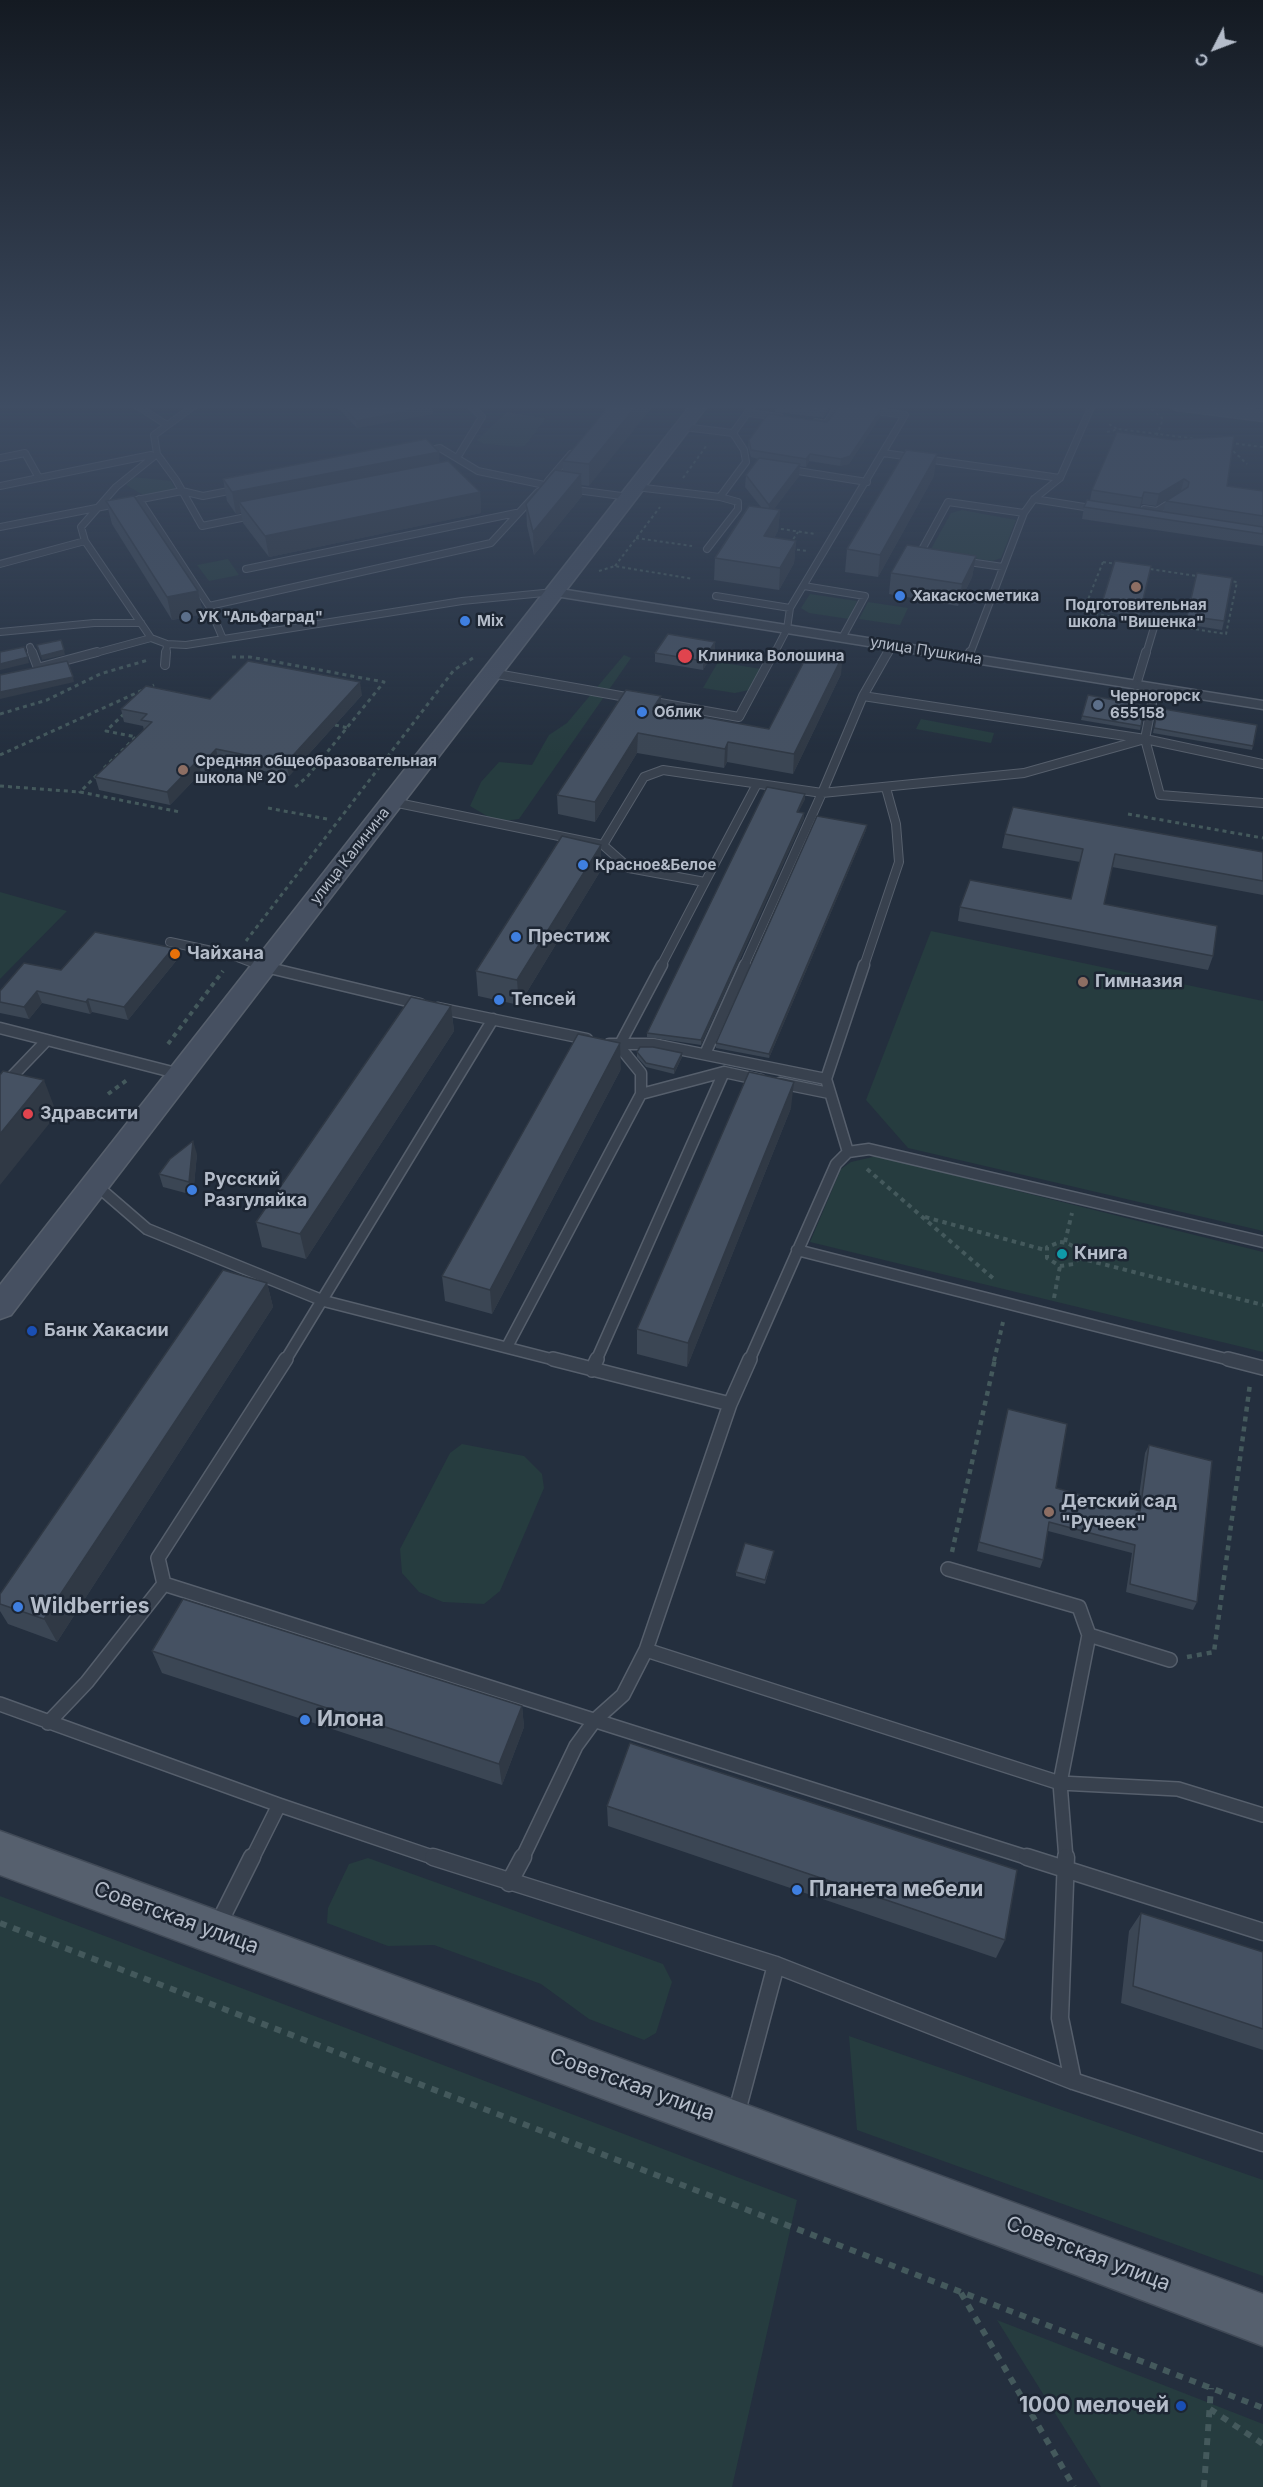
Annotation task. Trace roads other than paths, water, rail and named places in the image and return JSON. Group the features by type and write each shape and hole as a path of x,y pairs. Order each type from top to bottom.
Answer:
{"main road":[{"name":"улица Калинина","path":"0,1307 393,802 484,664 554,592 609,521"},
{"name":"Советская улица","path":"0,1853 1263,2320"}],"street":[{"name":"улица Пушкина","path":"554,592 1263,705"}],"lane":[{"path":"0,526 25,521"},
{"path":"85,521 81,527 85,541 151,638"},
{"path":"153,521 209,606 223,639"},
{"path":"199,521 202,526 225,521"},
{"path":"246,569 477,521"},
{"path":"209,606 491,543 509,521"},
{"path":"707,549 730,521"},
{"path":"484,664 739,717 787,629 790,608 844,521"},
{"path":"930,556 919,555 938,521"},
{"path":"968,658 1021,521"},
{"path":"0,564 85,541"},
{"path":"951,559 1003,567"},
{"path":"804,586 865,596 842,638"},
{"path":"29,670 151,638 167,644 186,645 462,601 554,592"},
{"path":"716,596 790,608"},
{"path":"0,632 94,623 141,623"},
{"path":"1136,685 1155,624"},
{"path":"165,665 167,644"},
{"path":"705,1054 863,696 892,646"},
{"path":"30,647 38,668"},
{"path":"1155,688 1145,739 1160,795 1263,803"},
{"path":"863,696 1145,739 1263,764"},
{"path":"603,845 645,777 663,770 822,793 1024,773 1145,739"},
{"path":"619,1046 757,784"},
{"path":"848,1152 826,1079 899,862 896,824 886,788"},
{"path":"393,802 603,845 629,868 705,882"},
{"path":"170,942 235,956 263,967 619,1046 653,1044 742,1064 803,1073 826,1079"},
{"path":"164,1584 158,1558 324,1301 493,1019"},
{"path":"0,1028 180,1074"},
{"path":"0,1089 47,1040"},
{"path":"508,1345 641,1094 641,1073 619,1046"},
{"path":"641,1094 724,1072 829,1093"},
{"path":"592,1370 724,1072"},
{"path":"509,1883 536,1833 576,1746 595,1720 623,1695 646,1650 730,1404 836,1164 848,1152 869,1149 1263,1242"},
{"path":"94,1184 147,1229 324,1301 508,1345 592,1370 730,1404"},
{"path":"797,1250 1258,1367"},
{"path":"948,1569 1079,1607 1089,1635 1060,1783 1067,1871 1060,2018 1072,2081"},
{"path":"164,1584 1263,1932"},
{"path":"48,1723 87,1682 164,1584"},
{"path":"1089,1635 1170,1660"},
{"path":"646,1650 1060,1783 1178,1789 1263,1815"},
{"path":"0,1704 279,1805 509,1883 776,1965 1072,2081 1263,2143"},
{"path":"214,1932 279,1805"},
{"path":"734,2123 776,1965"}],"place":[{"name":"Подготовительная школа \"Вишенка\"","path":"1136,587"},
{"name":"Хакаскосметика","path":"900,596"},
{"name":"УК \"Альфаград\"","path":"186,617"},
{"name":"Mix","path":"465,621"},
{"name":"Клиника Волошина","path":"685,656"},
{"name":"Черногорск 655158","path":"1098,705"},
{"name":"Облик","path":"642,712"},
{"name":"Средняя общеобразовательная школа № 20","path":"183,770"},
{"name":"Красное&Белое","path":"583,865"},
{"name":"Престиж","path":"516,937"},
{"name":"Чайхана","path":"175,954"},
{"name":"Гимназия","path":"1083,982"},
{"name":"Тепсей","path":"499,1000"},
{"name":"Здравсити","path":"28,1114"},
{"name":"Русский Разгуляйка","path":"192,1190"},
{"name":"Книга","path":"1062,1254"},
{"name":"Банк Хакасии","path":"32,1331"},
{"name":"Детский сад \"Ручеек\"","path":"1049,1512"},
{"name":"Wildberries","path":"18,1607"},
{"name":"Илона","path":"305,1720"},
{"name":"Планета мебели","path":"797,1890"},
{"name":"1000 мелочей","path":"1181,2406"}]}
